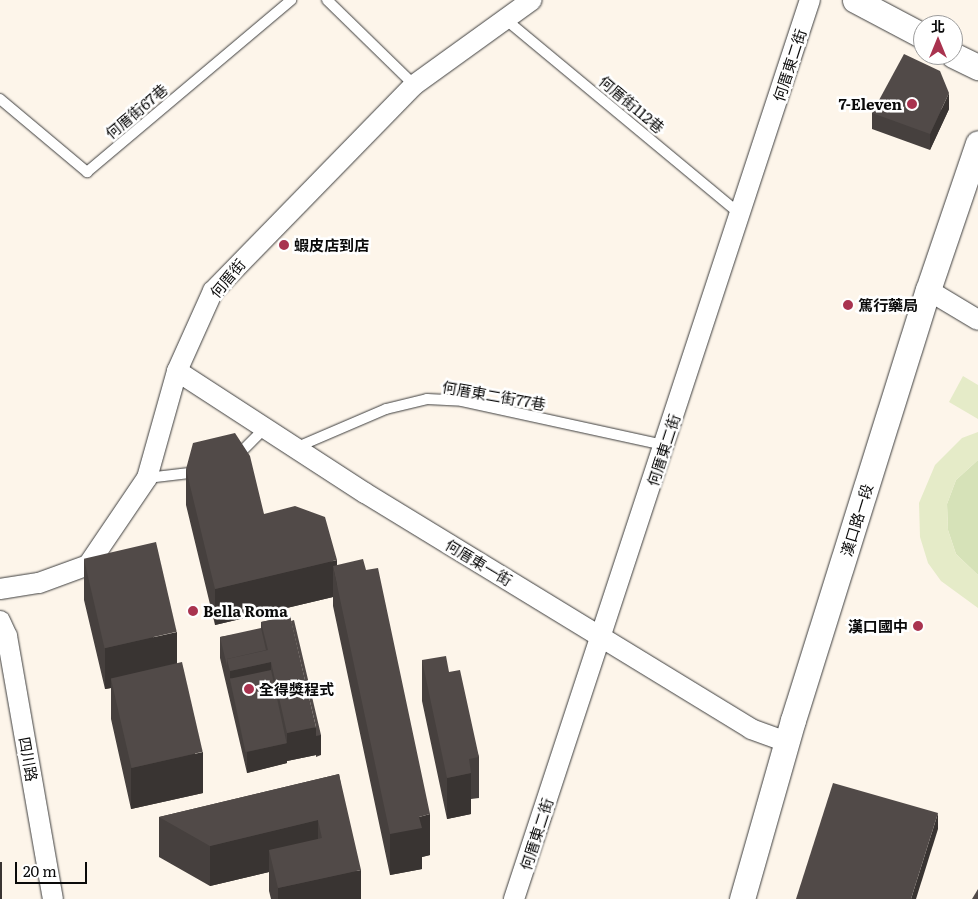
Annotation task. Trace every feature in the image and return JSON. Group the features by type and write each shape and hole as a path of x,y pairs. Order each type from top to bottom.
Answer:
{"street":[{"name":"何厝街","path":"0,589 39,583 88,565 147,478 177,371 213,291 414,85 504,18 532,0"},
{"name":"何厝東二街","path":"514,899 602,637 810,0"},
{"path":"855,0 913,31"},
{"path":"963,60 978,67"},
{"name":"漢口路一段","path":"742,899 786,742 928,290 978,143"},
{"path":"928,290 978,320"},
{"name":"何厝東一街","path":"177,371 295,448 751,729 786,742"},
{"name":"四川路","path":"0,621 7,636 53,899"}],"lane":[{"name":"何厝街67巷","path":"0,99 87,172 291,0"},
{"path":"327,0 414,85"},
{"name":"何厝街112巷","path":"504,18 740,214"},
{"name":"何厝東二街77巷","path":"295,448 386,409 427,399 462,401 664,445"},
{"path":"224,462 240,456 265,428"},
{"path":"147,478 192,474 208,468"}],"green space":[{"path":"963,376 978,385 978,419 949,402"},
{"path":"978,432 978,460 956,480 947,504 948,530 956,554 978,575 978,608 941,581 928,563 920,537 919,503 935,465 962,438"},
{"path":"978,460 978,575 956,554 948,530 947,504 956,480"}],"building":[{"path":"904,54 913,58 913,65 927,65 940,71 949,93 930,134 872,113"},
{"path":"235,433 250,456 264,514 295,506 325,517 337,560 215,589 186,469 193,443"},
{"path":"156,542 177,632 105,648 84,559"},
{"path":"363,559 366,570 378,568 430,814 419,817 422,828 390,834 333,566"},
{"path":"290,616 316,727 287,733 271,662 230,671 227,659 268,650 261,622"},
{"path":"294,620 321,735 316,736 316,727 291,621"},
{"path":"261,628 266,650 227,659 227,666 220,637"},
{"path":"446,656 449,672 460,670 479,757 469,759 471,773 447,778 422,660"},
{"path":"182,662 203,752 132,768 111,678"},
{"path":"271,670 287,743 246,752 230,679"},
{"path":"339,774 361,870 278,888 269,850 322,838 318,820 210,846 159,817"},
{"path":"833,783 938,813 911,899 796,899"},
{"path":"978,889 978,899 972,899"}],"place":[{"name":"7-Eleven","path":"912,104"},
{"name":"蝦皮店到店","path":"284,245"},
{"name":"篤行藥局","path":"848,305"},
{"name":"Bella Roma","path":"193,611"},
{"name":"漢口國中","path":"918,626"},
{"name":"全得獎程式","path":"249,689"}]}
